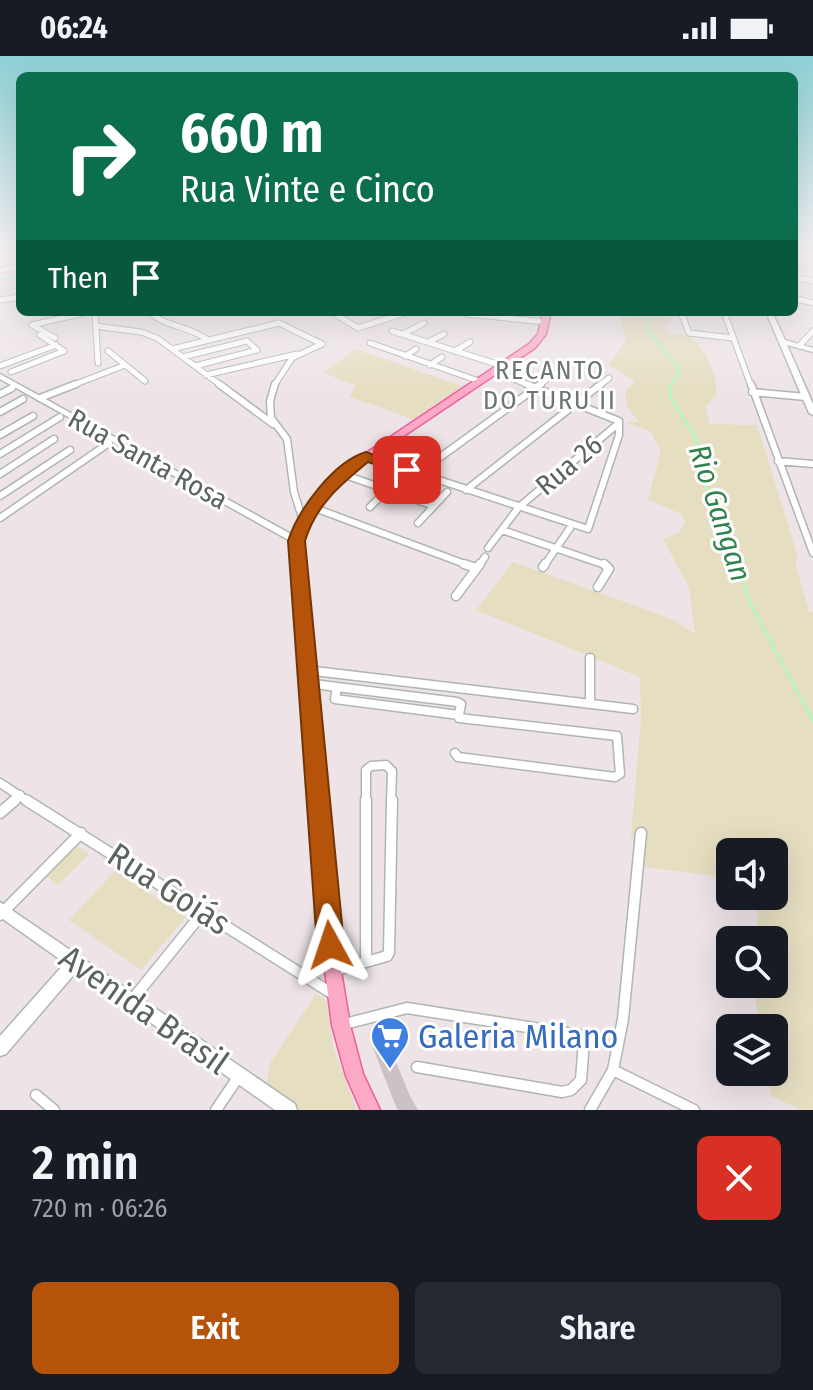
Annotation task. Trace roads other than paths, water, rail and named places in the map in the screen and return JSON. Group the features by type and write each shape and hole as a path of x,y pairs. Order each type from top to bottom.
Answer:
{"main road":[{"path":"371,1110 355,1076 341,1025 333,971 297,541 303,521 334,481 366,456 536,343 546,317"}],"street":[{"path":"11,372 63,352 64,349 32,325 71,316"},
{"path":"95,316 98,363"},
{"path":"153,316 189,327 208,340"},
{"path":"338,316 358,328 396,316"},
{"path":"520,316 546,317"},
{"path":"683,316 690,334 733,338"},
{"path":"725,316 813,553"},
{"path":"772,316 813,410"},
{"path":"141,332 156,319"},
{"path":"172,349 279,323 322,344 299,353 206,375"},
{"path":"403,334 424,323"},
{"path":"95,326 141,332 172,349 288,438 291,488 303,521"},
{"path":"366,456 588,529 612,457 619,423 612,416 535,388 498,368 455,351 392,331"},
{"path":"799,346 813,331"},
{"path":"428,342 444,334"},
{"path":"40,335 55,342"},
{"path":"183,357 247,341 258,350 195,366"},
{"path":"380,347 389,341"},
{"path":"0,366 55,342"},
{"path":"455,351 470,342"},
{"path":"783,342 813,350"},
{"path":"370,343 479,381"},
{"path":"405,356 416,349"},
{"path":"108,351 145,381"},
{"path":"275,426 270,415 274,386 281,372 299,353"},
{"path":"430,365 442,357"},
{"path":"40,398 125,365"},
{"path":"417,474 561,369"},
{"name":"Rua Santa Rosa","path":"0,376 297,541"},
{"path":"466,490 609,378"},
{"path":"0,394 12,388"},
{"path":"752,392 806,397"},
{"path":"0,412 23,399"},
{"path":"0,435 33,416"},
{"path":"0,454 60,417"},
{"name":"Rua 26","path":"456,596 519,507 619,423"},
{"path":"0,474 54,439"},
{"path":"0,518 109,443"},
{"path":"0,496 70,450"},
{"path":"778,461 813,464"},
{"path":"370,507 407,470"},
{"path":"348,476 434,506"},
{"path":"418,523 447,492"},
{"path":"312,507 476,568"},
{"path":"543,567 570,528"},
{"path":"502,530 609,566 598,587"},
{"path":"590,658 590,704"},
{"path":"307,676 337,687 457,702 461,704 459,715 335,699 337,687"},
{"path":"307,676 633,709"},
{"path":"455,753 458,757 615,777 620,774 617,736 459,718"},
{"path":"333,971 366,962 387,956 389,952 392,771 386,765 371,766 366,770 366,962"},
{"name":"Rua Goiás","path":"0,783 337,996"},
{"path":"0,813 20,795"},
{"path":"1,912 81,833"},
{"path":"590,1110 613,1070 623,1019 641,833"},
{"path":"131,1001 204,911"},
{"name":"Avenida Brasil","path":"1,912 289,1110"},
{"path":"0,1048 75,962"},
{"path":"341,1025 407,1008 579,1035 584,1041 581,1083 572,1090 562,1092 417,1067"},
{"path":"613,1070 694,1110"},
{"path":"216,1110 239,1076"},
{"path":"36,1095 54,1110"}],"waterway":[{"name":"Rio Gangan","path":"646,316 648,330 680,370 669,389 672,401 695,436 708,495 731,537 750,603 813,721"}],"place":[{"name":"Galeria Milano","path":"390,1070"}],"district":[{"name":"RECANTO DO TURU II","path":"550,385"}]}
